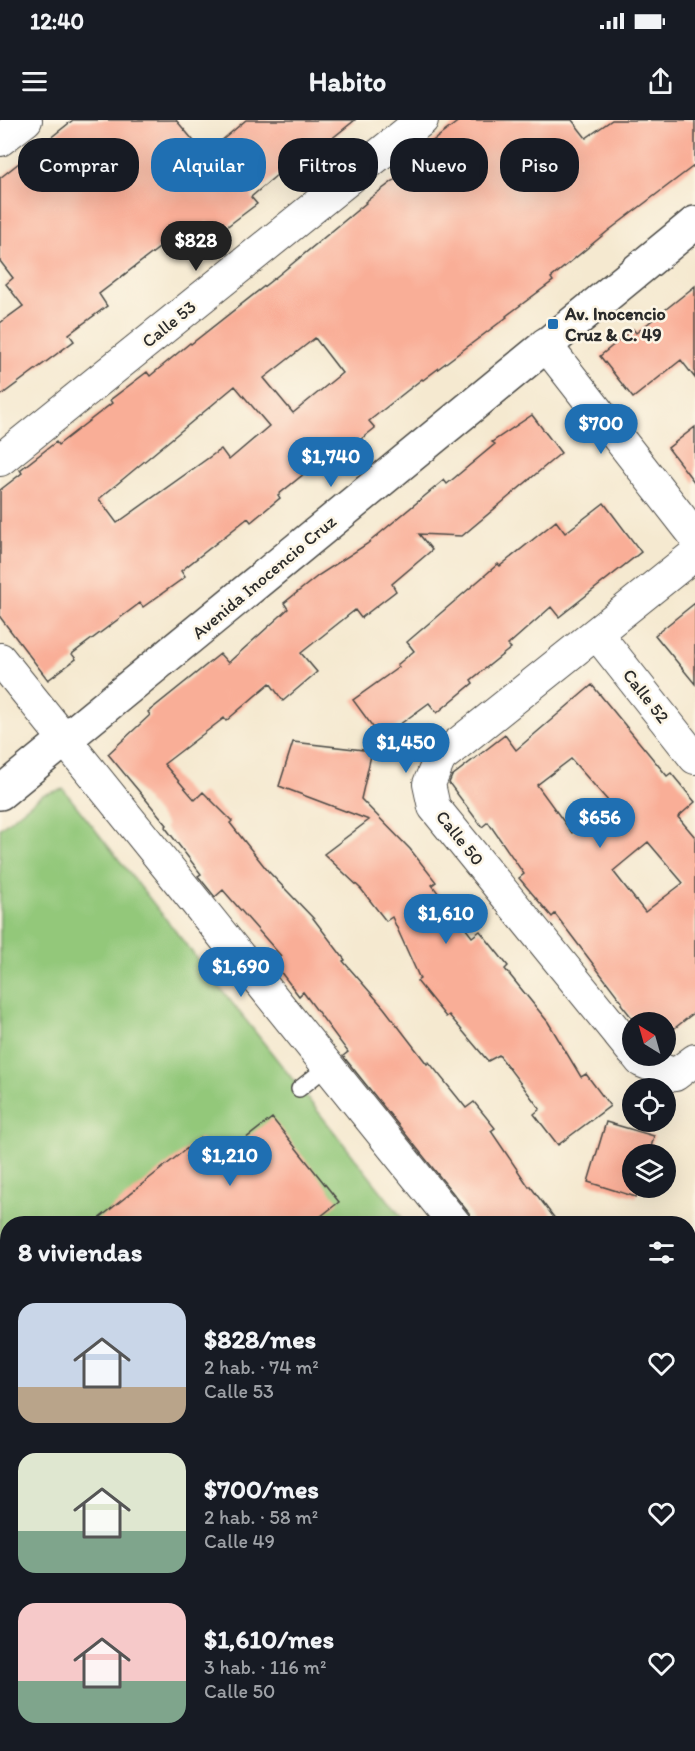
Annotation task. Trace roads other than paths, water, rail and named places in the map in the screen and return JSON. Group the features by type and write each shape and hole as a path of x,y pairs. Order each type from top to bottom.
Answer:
{"street":[{"path":"0,140 26,120"},
{"name":"Calle 53","path":"0,460 422,120"},
{"name":"Avenida Inocencio Cruz","path":"0,793 695,223"},
{"path":"545,344 695,536"},
{"name":"Calle 50","path":"622,1038 434,807 429,784 440,758 695,554"},
{"name":"Calle 52","path":"597,634 695,758"},
{"path":"0,659 449,1216"},
{"path":"653,1066 675,1075 695,1060"}],"lane":[{"path":"299,1089 328,1066"}],"place":[{"name":"Av. Inocencio Cruz & C. 49","path":"553,324"}]}
